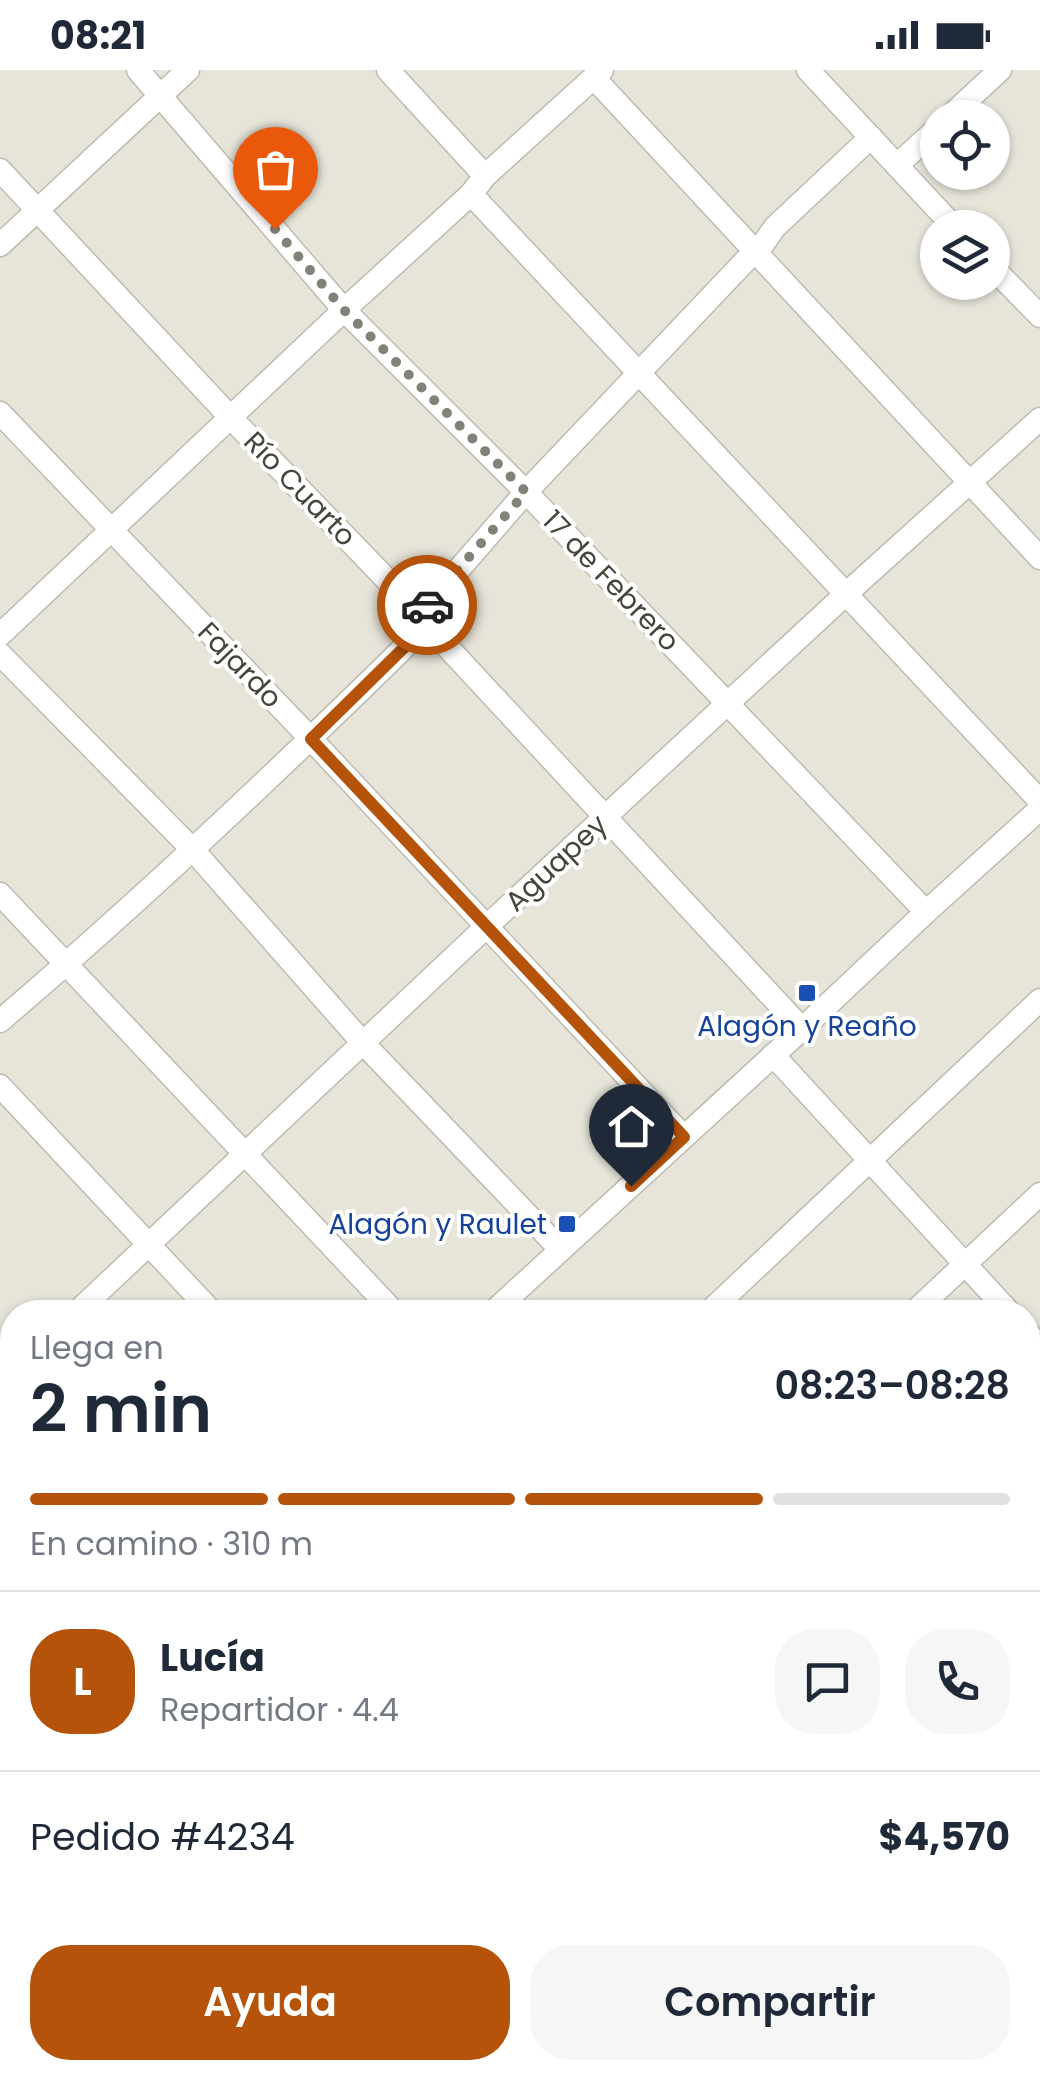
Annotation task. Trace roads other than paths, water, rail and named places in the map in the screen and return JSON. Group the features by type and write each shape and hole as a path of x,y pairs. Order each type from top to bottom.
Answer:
{"street":[{"name":"17 de Febrero","path":"138,70 344,310 526,492 926,912"},
{"path":"0,244 188,70"},
{"path":"388,70 478,185 640,375 847,593 1037,815 926,912 509,1300"},
{"path":"808,70 939,210"},
{"path":"968,100 1000,70"},
{"path":"0,635 598,74 756,254 1040,558"},
{"path":"0,1022 311,739 423,619 526,492 756,254 775,226 871,136"},
{"path":"897,165 920,144"},
{"name":"Río Cuarto","path":"0,170 802,1029"},
{"path":"1022,298 1040,282"},
{"path":"1010,286 1040,316"},
{"name":"Fajardo","path":"0,414 684,1137"},
{"name":"Aguapey","path":"90,1300 486,927 1040,419"},
{"path":"0,654 193,850 363,1043 561,1250"},
{"path":"0,894 383,1300"},
{"path":"722,1300 1040,1000"},
{"path":"773,1055 998,1300"},
{"path":"0,1086 201,1300"},
{"path":"927,1300 1040,1194"}],"place":[{"name":"Alagón y Reaño","path":"807,993"},
{"name":"Alagón y Raulet","path":"567,1224"}]}
